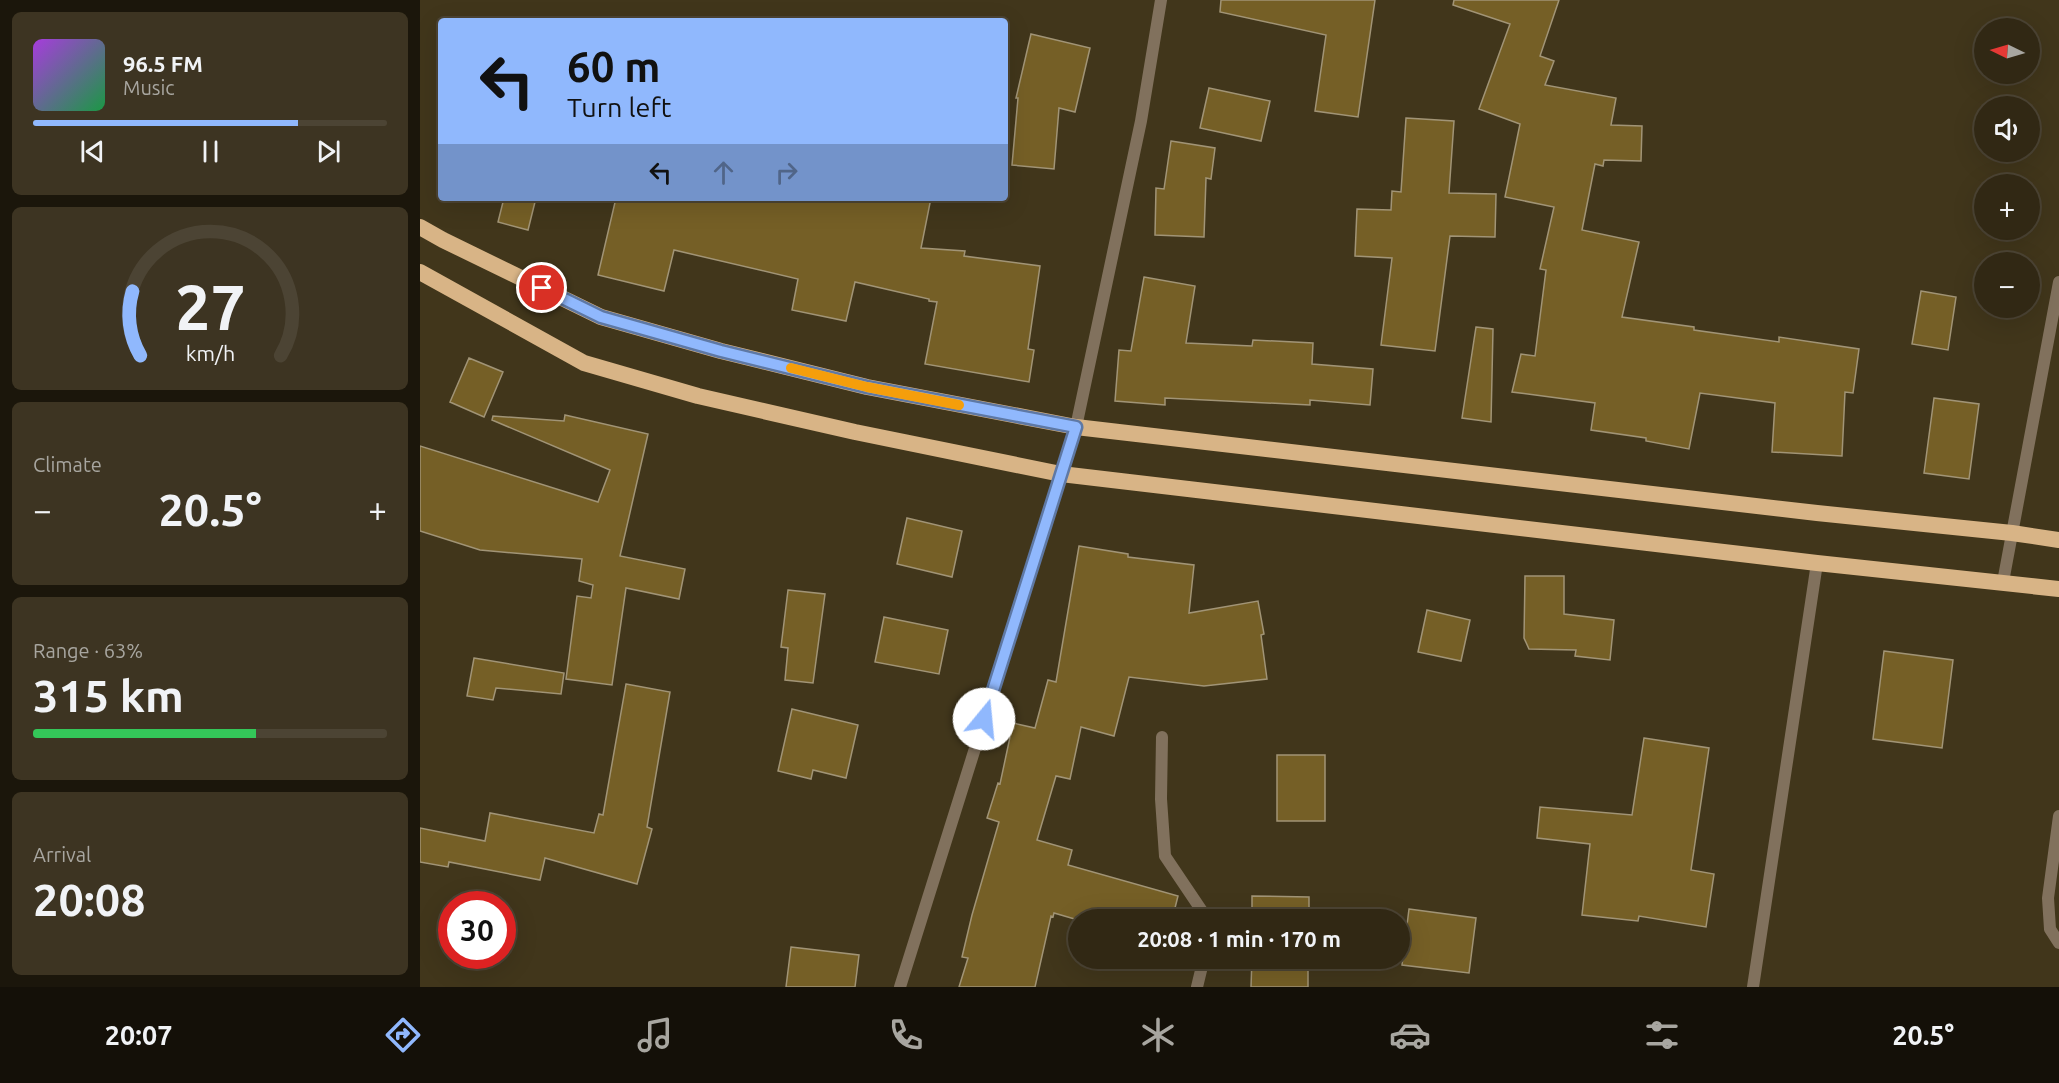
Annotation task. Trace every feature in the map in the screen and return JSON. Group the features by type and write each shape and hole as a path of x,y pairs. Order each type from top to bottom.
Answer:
{"highway":[{"path":"420,226 443,240 601,317 721,351 867,387 1076,427 2059,540"},
{"path":"420,272 584,363 698,396 855,432 1061,474 1817,563 2059,589"}],"street":[{"path":"900,987 1076,427 1141,121 1161,0"},
{"path":"2003,582 2059,282"},
{"path":"1753,987 1817,563"},
{"path":"1161,737 1161,799 1166,856 1201,909"},
{"path":"2059,816 2048,898 2050,928 2059,943"},
{"path":"1197,987 1201,969"}],"building":[{"path":"1221,0 1375,0 1358,117 1315,111 1326,35 1220,12"},
{"path":"1454,0 1559,0 1540,56 1554,61 1545,85 1616,98 1611,125 1642,126 1641,161 1604,160 1603,166 1595,164 1582,230 1639,242 1622,317 1779,342 1779,337 1859,349 1853,393 1845,392 1842,456 1772,452 1775,403 1700,393 1689,449 1646,441 1646,438 1591,430 1595,403 1512,392 1521,354 1535,356 1546,270 1540,269 1554,207 1505,197 1520,124 1479,109 1510,24 1453,5"},
{"path":"1031,34 1090,48 1075,112 1059,108 1054,169 1012,165 1018,98 1016,98"},
{"path":"1209,88 1270,101 1261,141 1200,128"},
{"path":"1406,118 1454,121 1449,193 1496,194 1495,237 1450,236 1435,351 1381,345 1392,258 1355,256 1357,209 1391,210 1392,191 1401,192"},
{"path":"1171,141 1215,148 1211,179 1206,178 1204,237 1155,235 1156,188 1164,189"},
{"path":"503,201 535,201 528,230 498,222"},
{"path":"615,201 930,201 921,248 965,251 964,256 1040,266 1028,349 1034,350 1029,382 925,364 937,302 929,301 929,299 855,282 846,321 792,310 798,279 674,250 664,291 598,275"},
{"path":"1144,277 1195,286 1186,343 1252,346 1253,340 1313,343 1312,364 1373,369 1370,405 1310,400 1310,405 1165,398 1165,405 1115,401 1119,350 1131,351"},
{"path":"1921,291 1956,297 1948,350 1912,344"},
{"path":"1476,327 1493,329 1491,422 1462,418"},
{"path":"469,358 503,372 484,417 450,402"},
{"path":"1934,398 1979,404 1969,479 1924,473"},
{"path":"565,415 648,434 620,556 685,569 679,599 626,588 612,685 566,679 577,596 591,598 593,585 579,581 582,559 480,550 420,531 420,446 598,502 610,470 492,420 493,416 564,421"},
{"path":"907,518 962,531 952,577 897,564"},
{"path":"1079,546 1128,554 1128,557 1194,565 1189,613 1258,601 1264,634 1261,635 1267,679 1204,686 1129,677 1114,736 1081,727 1070,779 1056,776 1037,840 1072,850 1068,865 1178,896 1175,909 1068,909 1068,917 1054,913 1053,917 1051,916 1035,987 959,987 968,958 962,957 972,915 999,822 987,818 998,783 1000,784 1013,723 1035,728 1048,680 1056,682"},
{"path":"1525,576 1564,576 1564,614 1614,620 1610,660 1575,656 1576,650 1529,649 1524,638"},
{"path":"788,590 825,594 813,683 785,680 788,648 781,647"},
{"path":"1427,610 1470,620 1461,661 1418,652"},
{"path":"884,617 948,630 939,674 875,662"},
{"path":"1884,651 1953,660 1942,748 1873,739"},
{"path":"474,658 564,673 561,694 496,688 493,700 467,696"},
{"path":"626,684 670,692 647,827 652,829 637,884 545,858 540,880 449,862 448,867 420,862 420,828 485,841 490,813 594,833 599,814 603,815"},
{"path":"792,709 858,725 846,778 813,770 811,779 778,771"},
{"path":"1644,738 1709,748 1691,870 1714,874 1706,927 1639,916 1638,921 1582,915 1590,844 1537,838 1540,807 1632,815"},
{"path":"1277,755 1325,755 1325,821 1277,821"},
{"path":"1252,896 1309,897 1309,909 1252,909"},
{"path":"1410,909 1476,918 1469,973 1410,966"},
{"path":"791,947 859,955 855,987 786,987"},
{"path":"1252,969 1308,969 1308,987 1251,987"}],"slow traffic":[{"path":"791,368 867,387 959,405"}],"route":[{"path":"542,288 601,317 721,351 867,387 1076,427 984,719"}]}
